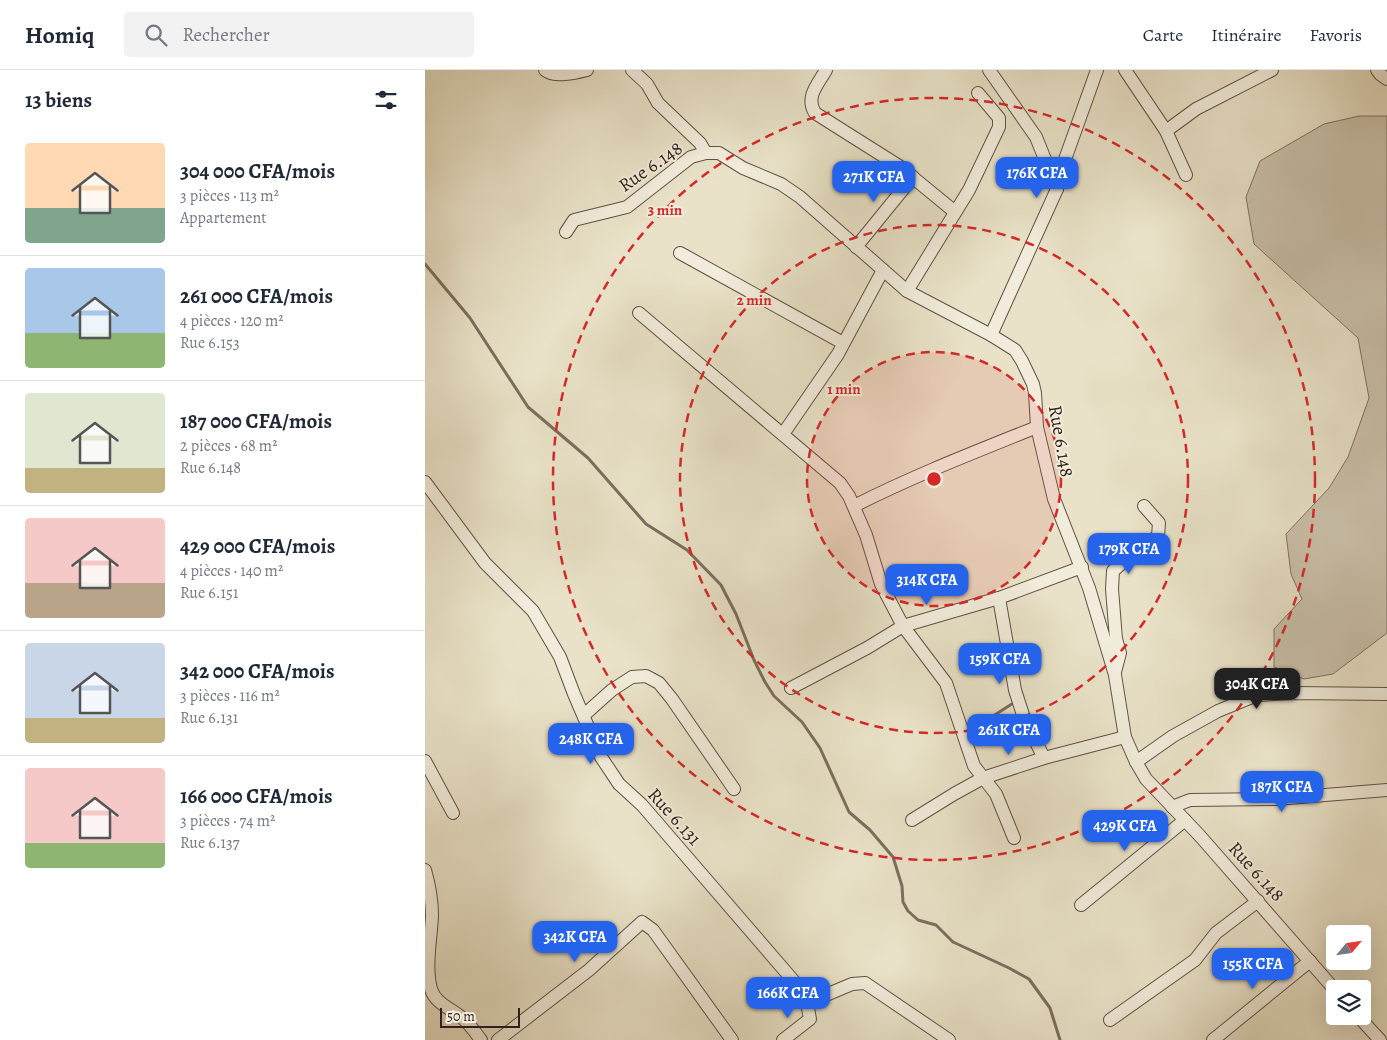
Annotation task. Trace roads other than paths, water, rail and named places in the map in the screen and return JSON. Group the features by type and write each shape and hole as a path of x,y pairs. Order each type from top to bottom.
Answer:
{"street":[{"path":"545,70 548,73 562,74 587,70"},
{"path":"632,70 647,84 658,103 700,143 706,153"},
{"path":"826,70 811,95 810,102 815,113 899,166 955,212"},
{"path":"989,70 1036,137 1057,189"},
{"path":"991,334 1057,189 1063,165 1097,70"},
{"path":"1125,70 1166,131 1186,175"},
{"path":"1377,70 1387,78"},
{"path":"1166,131 1196,109 1265,71"},
{"path":"907,291 969,190 999,127 999,118 978,93"},
{"name":"Rue 6.148","path":"566,232 574,220 627,207 691,158 706,153 719,154 743,168 781,184 800,197 907,291 991,334 1015,350 1033,384 1037,427 1054,499 1082,567 1115,675 1125,737 1136,762 1146,779 1258,901 1326,980"},
{"path":"856,247 913,177"},
{"path":"680,253 843,343"},
{"path":"783,434 806,402 843,343 883,270"},
{"path":"639,313 840,483 849,496 866,535 881,584 903,626 945,683 974,766 995,794 1014,838"},
{"path":"853,506 938,467 1037,427"},
{"name":"Rue 6.131","path":"425,482 485,563 533,611 560,657 601,756 619,784 642,805 798,986 807,1003 810,1019 783,1040"},
{"path":"1115,675 1120,653 1116,639 1112,589 1113,571 1135,551 1158,536 1159,523 1144,506"},
{"path":"791,688 867,648 903,626 999,598 1082,567"},
{"path":"999,598 1015,690 1024,718 1044,758"},
{"path":"584,715 612,690 632,677 646,676 659,683 672,699 734,790"},
{"path":"1136,762 1173,736 1218,711 1257,695 1294,693 1387,694"},
{"path":"912,820 983,778 1044,758 1125,737"},
{"path":"425,761 453,813"},
{"path":"1172,807 1190,800 1276,799 1387,790"},
{"path":"1081,905 1185,820"},
{"path":"425,870 428,879 432,914 427,965 431,989 437,1000 462,1017 481,1040"},
{"path":"1110,1020 1195,960 1215,933 1258,901"},
{"path":"498,1040 582,976 642,922 653,930 732,1040"},
{"path":"1213,1040 1310,961"},
{"path":"807,1003 852,984 865,983 949,1040"},
{"path":"1366,1025 1380,1040"}],"waterway":[{"path":"425,264 470,318 528,407 588,458 646,524 687,550 721,585 736,614 765,682 774,696 802,722 820,748 849,812 870,830 893,857 902,886 903,902 908,911 918,920 936,925 953,942 1029,979 1050,1008 1060,1040"},
{"path":"982,723 1015,702"}]}
